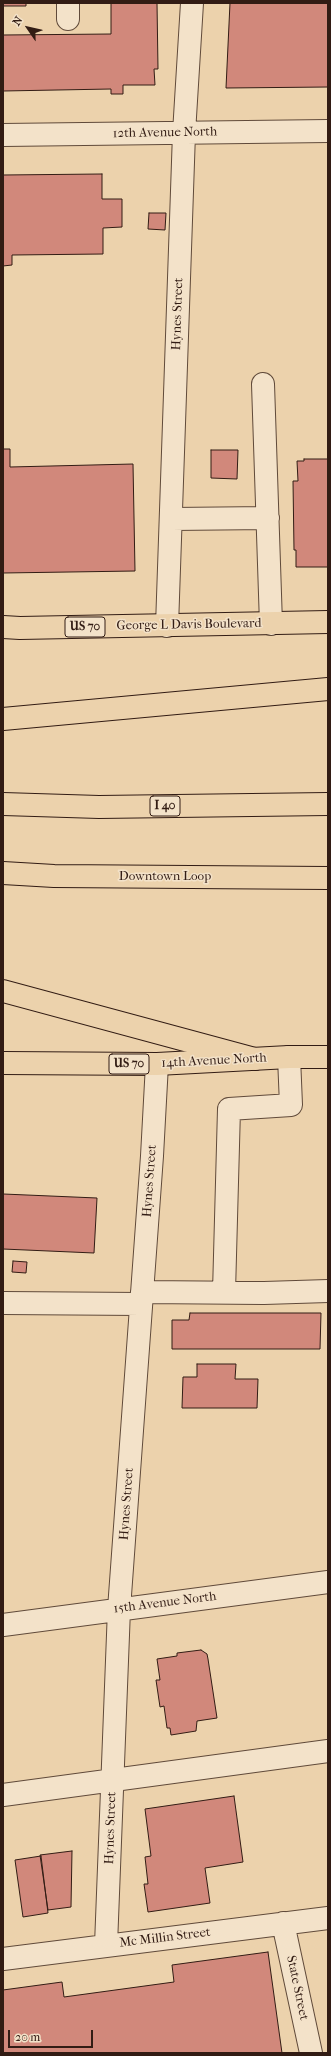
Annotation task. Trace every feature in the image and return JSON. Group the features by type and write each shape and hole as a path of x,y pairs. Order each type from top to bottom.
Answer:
{"main road":[{"name":"George L Davis Boulevard","path":"3,627 167,626 328,622"},
{"path":"3,718 109,710 328,689"},
{"name":"I 40","path":"3,804 98,807 328,804"},
{"name":"Downtown Loop","path":"3,872 54,876 323,879"},
{"path":"3,991 255,1059"},
{"name":"14th Avenue North","path":"3,1063 156,1064 289,1056 328,1057"}],"street":[{"name":"Hynes Street","path":"167,626 172,519 184,133 192,3"},
{"name":"12th Avenue North","path":"3,135 328,132"},
{"path":"264,384 271,624"},
{"path":"172,519 268,518"},
{"path":"224,1292 229,1109 291,1105 289,1056"},
{"name":"Hynes Street","path":"106,1945 119,1609 142,1298 156,1064"},
{"path":"3,1303 142,1298 224,1292 328,1291"},
{"name":"15th Avenue North","path":"3,1625 328,1582"},
{"path":"3,1795 328,1751"},
{"name":"Mc Millin Street","path":"3,1959 328,1918"},
{"name":"State Street","path":"283,1923 311,2053"}],"building":[{"path":"3,3 26,3 26,6 3,6"},
{"path":"111,3 157,3 158,69 154,69 155,85 123,85 123,94 111,94 111,89 3,91 3,35 111,34"},
{"path":"230,3 328,3 328,87 226,88"},
{"path":"102,174 102,199 122,199 122,227 103,228 103,254 12,255 12,265 3,266 3,175"},
{"path":"149,213 166,213 165,230 148,229"},
{"path":"3,449 10,449 10,467 133,464 135,571 3,573"},
{"path":"211,450 238,450 237,479 211,478"},
{"path":"304,459 328,459 328,567 296,567 296,550 294,550 293,481 298,481 297,461 304,461"},
{"path":"3,1194 97,1198 94,1253 3,1249"},
{"path":"13,1261 27,1262 26,1273 12,1272"},
{"path":"190,1313 321,1313 320,1349 172,1349 172,1320 189,1320"},
{"path":"197,1364 236,1364 235,1379 258,1379 257,1408 182,1408 183,1377 197,1377"},
{"path":"201,1650 207,1654 217,1718 197,1721 196,1731 171,1735 170,1728 167,1728 164,1706 160,1707 156,1680 160,1680 157,1659 177,1656 177,1653"},
{"path":"234,1796 243,1862 205,1868 210,1903 148,1912 144,1884 148,1884 145,1857 151,1856 145,1809"},
{"path":"72,1851 71,1907 48,1910 40,1855"},
{"path":"41,1856 48,1913 23,1917 15,1860"},
{"path":"268,1952 282,2053 3,2053 3,1990 62,1982 64,1997 174,1982 172,1965"}]}
